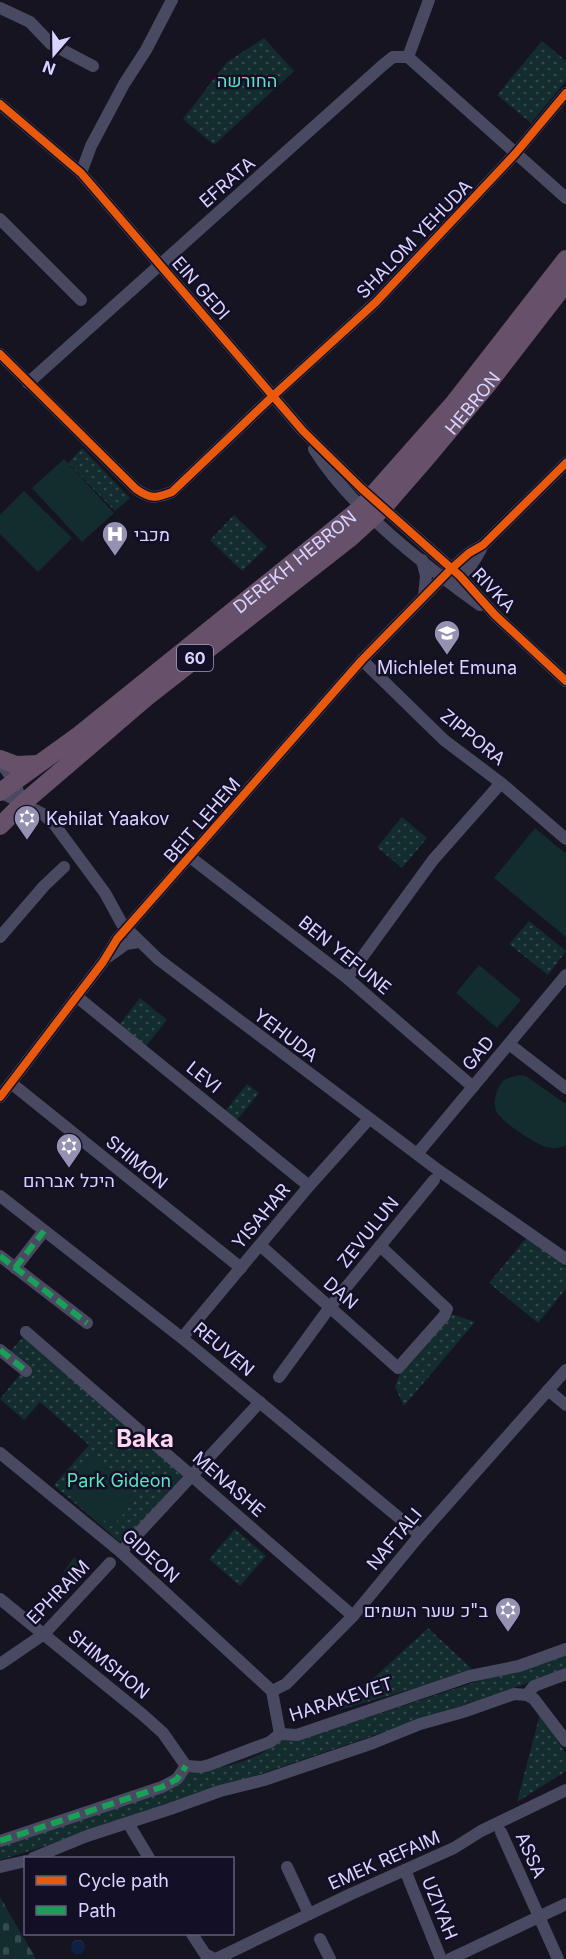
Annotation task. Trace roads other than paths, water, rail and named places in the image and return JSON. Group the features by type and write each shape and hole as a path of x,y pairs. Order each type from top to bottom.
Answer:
{"highway":[{"name":"DEREKH HEBRON","path":"0,826 22,804 176,673 349,539 566,259"},
{"name":"HEBRON","path":"373,508 458,421 566,283"},
{"name":"DEREKH HEBRON","path":"5,789 81,734 373,508"},
{"path":"0,760 16,765 38,764"}],"street":[{"path":"81,173 91,146 124,84 155,33 171,0"},
{"path":"429,0 408,57 566,198"},
{"path":"0,8 30,22 51,44 93,66"},
{"name":"EFRATA","path":"28,383 388,61 393,57 408,57"},
{"name":"SHALOM YEHUDA","path":"28,383 136,489 147,496 156,498 172,492 376,302 515,154 566,93"},
{"name":"EIN GEDI","path":"0,104 81,173 303,431 373,508"},
{"path":"0,219 81,300"},
{"path":"0,354 28,383"},
{"name":"BEIT LEHEM","path":"0,1097 103,962 125,929 362,660 424,596 452,573 471,566 483,545 566,464"},
{"name":"RIVKA","path":"373,508 422,560 452,573"},
{"name":"RIVKA","path":"373,508 452,573 566,681"},
{"path":"422,560 426,576 424,596"},
{"name":"ZIPPORA","path":"362,660 444,740 501,783 566,839"},
{"path":"0,760 5,789 22,804"},
{"path":"347,978 433,860 501,783"},
{"name":"YEHUDA","path":"5,789 22,804 43,814 54,824 105,893 125,929 158,960 369,1119 566,1259"},
{"name":"BEN YEFUNE","path":"190,857 347,978 473,1087"},
{"path":"0,937 44,886 64,867"},
{"name":"BEIT LEHEM","path":"103,962 126,944 138,942"},
{"name":"GAD","path":"417,1154 566,975"},
{"name":"LEVI","path":"76,996 309,1186"},
{"path":"509,1044 566,1088"},
{"name":"SHIMON","path":"11,1083 241,1268"},
{"name":"YISAHAR","path":"182,1338 309,1186 369,1119"},
{"name":"ZEVULUN","path":"330,1307 434,1180"},
{"name":"REUVEN","path":"0,1196 182,1338 420,1534"},
{"path":"15,1268 45,1231"},
{"name":"DAN","path":"260,1245 398,1368 444,1316 447,1309 380,1246"},
{"path":"0,1256 87,1323"},
{"path":"279,1377 330,1307"},
{"name":"MENASHE","path":"26,1332 353,1616"},
{"path":"0,1350 26,1371"},
{"name":"NAFTALI","path":"273,1691 286,1684 353,1616 420,1534 566,1370"},
{"path":"548,1390 566,1405"},
{"path":"121,1552 260,1402"},
{"name":"GIDEON","path":"0,1453 121,1552 273,1691"},
{"name":"EPHRAIM","path":"0,1664 44,1634 110,1563"},
{"name":"SHIMSHON","path":"0,1599 163,1733 186,1766"},
{"name":"HARAKEVET","path":"186,1766 209,1765 270,1742 280,1734 297,1735 470,1676 519,1666 566,1649"},
{"path":"527,1695 534,1686 566,1674"},
{"path":"273,1691 280,1734"},
{"path":"35,1857 87,1836 220,1791 264,1780 514,1694 527,1695 539,1704 566,1741"},
{"path":"0,1842 162,1787 177,1779 186,1766"},
{"name":"EMEK REFAIM","path":"216,1959 454,1848 566,1790"},
{"path":"128,1823 148,1857"},
{"name":"ASSA","path":"501,1832 558,1959"},
{"path":"0,1867 24,1861"},
{"path":"287,1867 309,1914"},
{"name":"UZIYAH","path":"405,1870 441,1959"},
{"path":"450,1959 566,1904"},
{"path":"193,1935 205,1954 216,1959"},
{"path":"320,1939 330,1959"}],"water":[{"path":"78,1940 83,1942 85,1947 83,1952 78,1954 73,1952 71,1947 73,1942"}],"place":[{"name":"מכבי","path":"115,557"},
{"name":"Michlelet Emuna","path":"447,656"},
{"name":"Kehilat Yaakov","path":"27,841"},
{"name":"היכל אברהם","path":"69,1169"},
{"name":"ב\"כ שער השמים","path":"508,1633"}],"district":[{"name":"Baka","path":"145,1438"}],"park label":[{"name":"החורשה","path":"247,80"},
{"name":"Park Gideon","path":"119,1480"}]}
